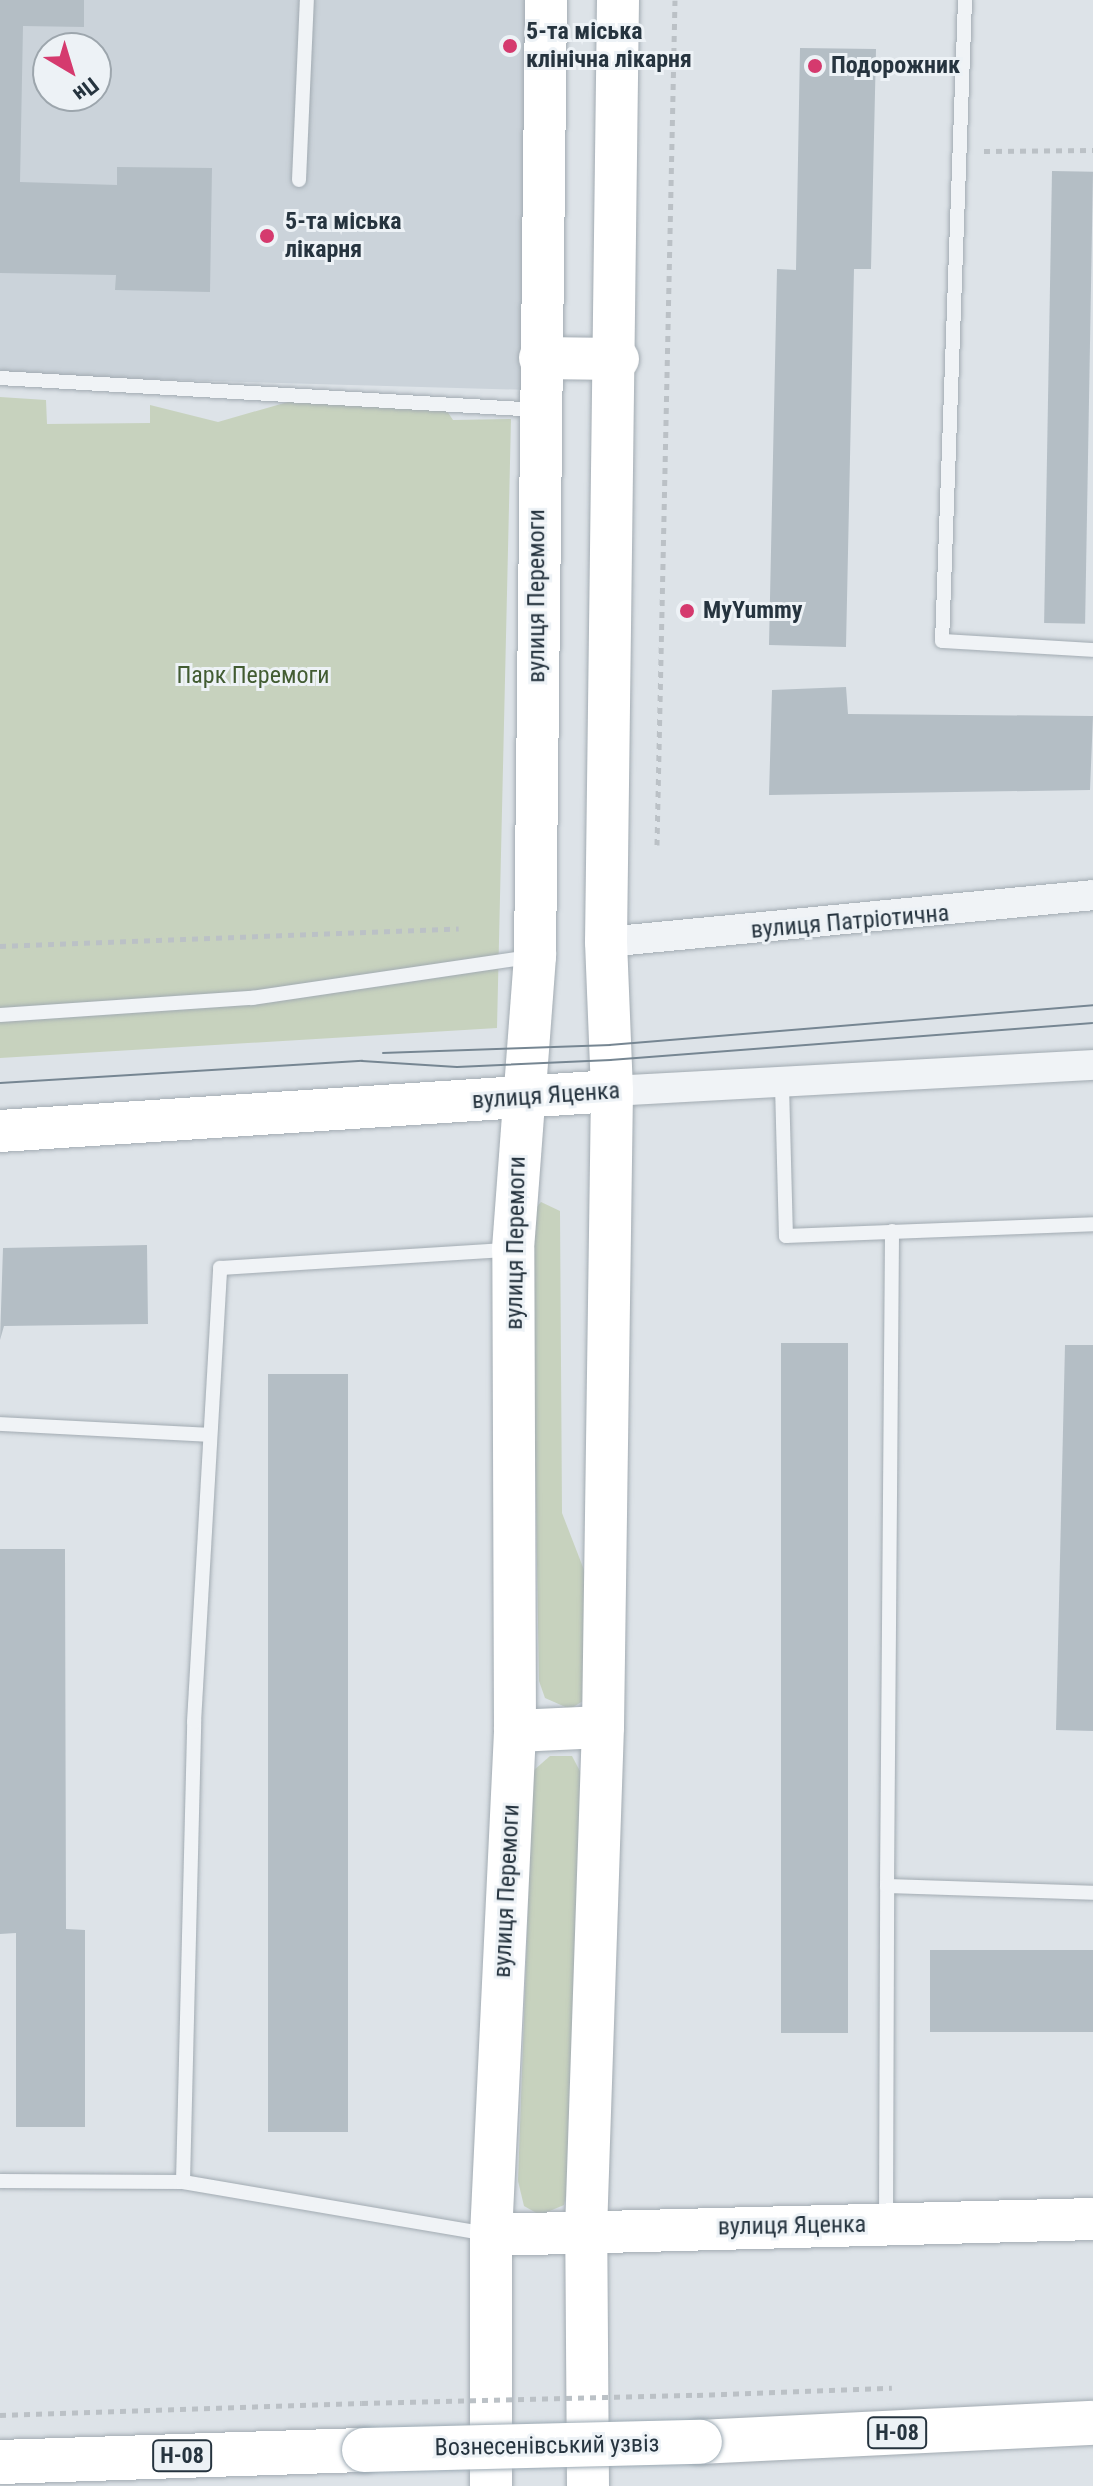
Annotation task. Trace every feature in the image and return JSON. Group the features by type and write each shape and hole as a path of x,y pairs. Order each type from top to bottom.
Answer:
{"main road":[{"name":"вулиця Перемоги","path":"491,2486 491,2235 515,1731 513,1249 535,956 538,410 546,0"},
{"path":"588,2486 586,2231 603,1727 612,1091 606,942 618,359 618,0"},
{"path":"540,358 618,359"},
{"name":"вулиця Яценка","path":"0,1131 612,1091"},
{"path":"515,1731 603,1727"},
{"name":"вулиця Яценка","path":"491,2235 1093,2219"},
{"name":"Вознесенівський узвіз","path":"0,2462 700,2442 1093,2423"}],"street":[{"name":"вулиця Патріотична","path":"606,942 1093,895"},
{"name":"вулиця Яценка","path":"612,1091 782,1085 1093,1065"}],"lane":[{"path":"299,180 307,0"},
{"path":"965,0 942,641 1093,650"},
{"path":"0,378 538,410"},
{"path":"0,1015 252,998 535,956"},
{"path":"782,1085 786,1236 1093,1224"},
{"path":"886,2224 892,1231"},
{"path":"183,2182 210,1435 220,1268 513,1249"},
{"path":"0,1424 210,1435"},
{"path":"887,1886 1093,1893"},
{"path":"0,2181 183,2182 491,2235"}],"path":[{"path":"657,845 675,0"},
{"path":"984,151 1093,150"},
{"path":"0,946 459,928"},
{"path":"0,2415 697,2395"}],"shaded area":[{"name":"5-та міська лікарня","path":"0,0 540,0 531,390 0,375"}],"green space":[{"name":"Парк Перемоги","path":"326,391 445,408 453,420 511,419 497,1028 0,1058 0,397 46,400 47,424 150,423 150,405 218,422"},
{"path":"541,1202 560,1211 562,1513 591,1588 583,1701 570,1709 545,1698 539,1681 531,1213"},
{"path":"550,1756 572,1756 583,1777 568,2188 564,2205 540,2215 524,2206 518,2181 533,1771"}],"building":[{"path":"0,0 84,0 84,27 23,26 20,182 117,185 117,167 212,168 210,292 115,290 116,275 0,273"},
{"path":"800,48 876,49 871,269 854,269 846,647 769,645 777,269 796,270"},
{"path":"1052,171 1093,172 1085,624 1044,623"},
{"path":"846,687 848,714 1093,716 1090,790 769,795 772,690"},
{"path":"147,1245 148,1324 4,1326 0,1340 3,1248"},
{"path":"781,1343 848,1343 848,2033 781,2033"},
{"path":"1065,1345 1093,1345 1093,1731 1056,1730"},
{"path":"268,1374 348,1374 348,2132 268,2132"},
{"path":"0,1549 65,1549 66,1929 85,1930 85,2127 16,2127 16,1933 0,1934"},
{"path":"930,1950 1093,1950 1093,2032 930,2032"}],"tram line":[{"path":"383,1053 610,1045 1093,1005"},
{"path":"0,1083 362,1061 457,1067 611,1060 1093,1023"}],"place":[{"name":"5-та міська клінічна лікарня","path":"510,46"},
{"name":"Подорожник","path":"815,66"},
{"name":"5-та міська лікарня","path":"267,236"},
{"name":"MyYummy","path":"687,611"}]}
